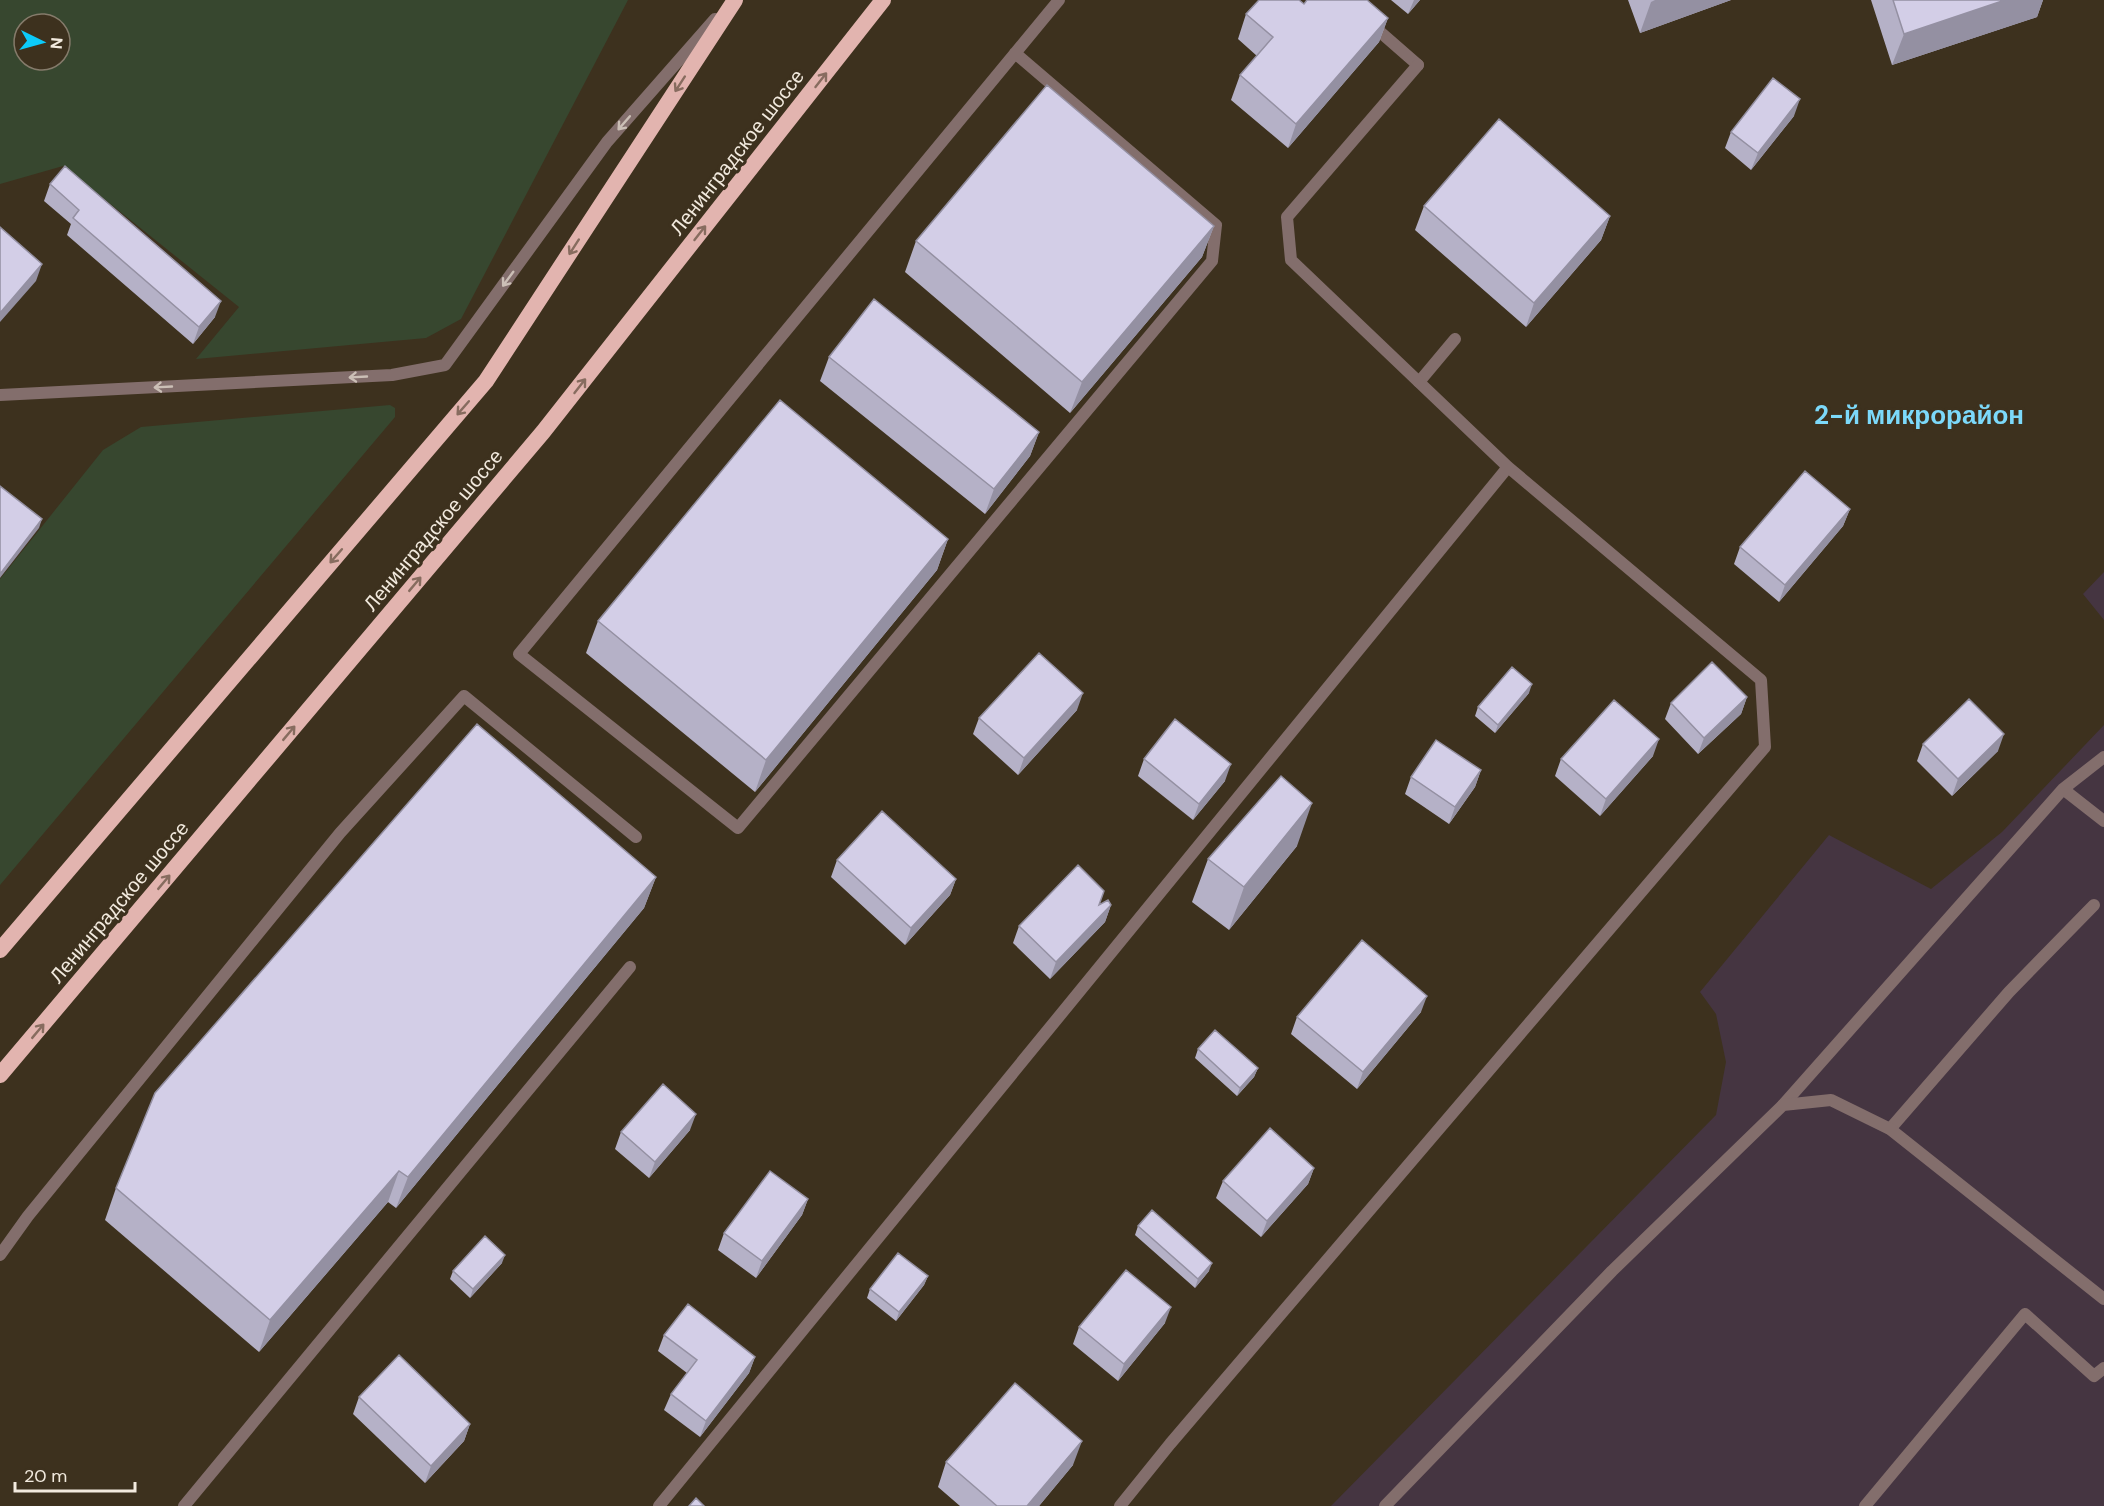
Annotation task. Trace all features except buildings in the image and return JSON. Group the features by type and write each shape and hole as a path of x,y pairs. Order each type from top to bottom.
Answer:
{"highway":[{"path":"0,950 486,381 734,0"},
{"name":"Ленинградское шоссе","path":"0,1075 543,432 883,0"}],"street":[{"path":"0,395 392,375 445,365 608,142 734,0"},
{"path":"1016,53 1216,225 1212,261 738,828 519,654 1059,0"},
{"path":"1120,1506 1177,1435 1765,747 1761,680 1508,467 1291,260 1287,217 1418,65 1360,14"},
{"path":"1419,382 1455,339"},
{"path":"659,1506 1508,467"},
{"path":"0,1255 28,1216 339,833 464,696 636,837"},
{"path":"1385,1506 1612,1271 1783,1105 2063,789 2104,757"},
{"path":"2063,789 2104,821"},
{"path":"1890,1129 2009,993 2094,905"},
{"path":"184,1506 630,967"},
{"path":"1783,1105 1831,1100 1890,1129 2104,1299"},
{"path":"1865,1506 2025,1314 2094,1376 2104,1368"}],"shaded area":[{"path":"2104,572 2104,620 2083,594"},
{"path":"2104,725 2104,1506 1331,1506 1716,1115 1726,1062 1716,1014 1700,992 1829,835 1931,889 2002,832"}],"green space":[{"path":"0,0 628,0 461,319 426,338 196,359 239,307 63,166 0,184"},
{"path":"390,405 395,408 395,417 0,885 0,579 103,450 141,427"}],"district":[{"name":"2-й микрорайон","path":"1919,415"}]}
